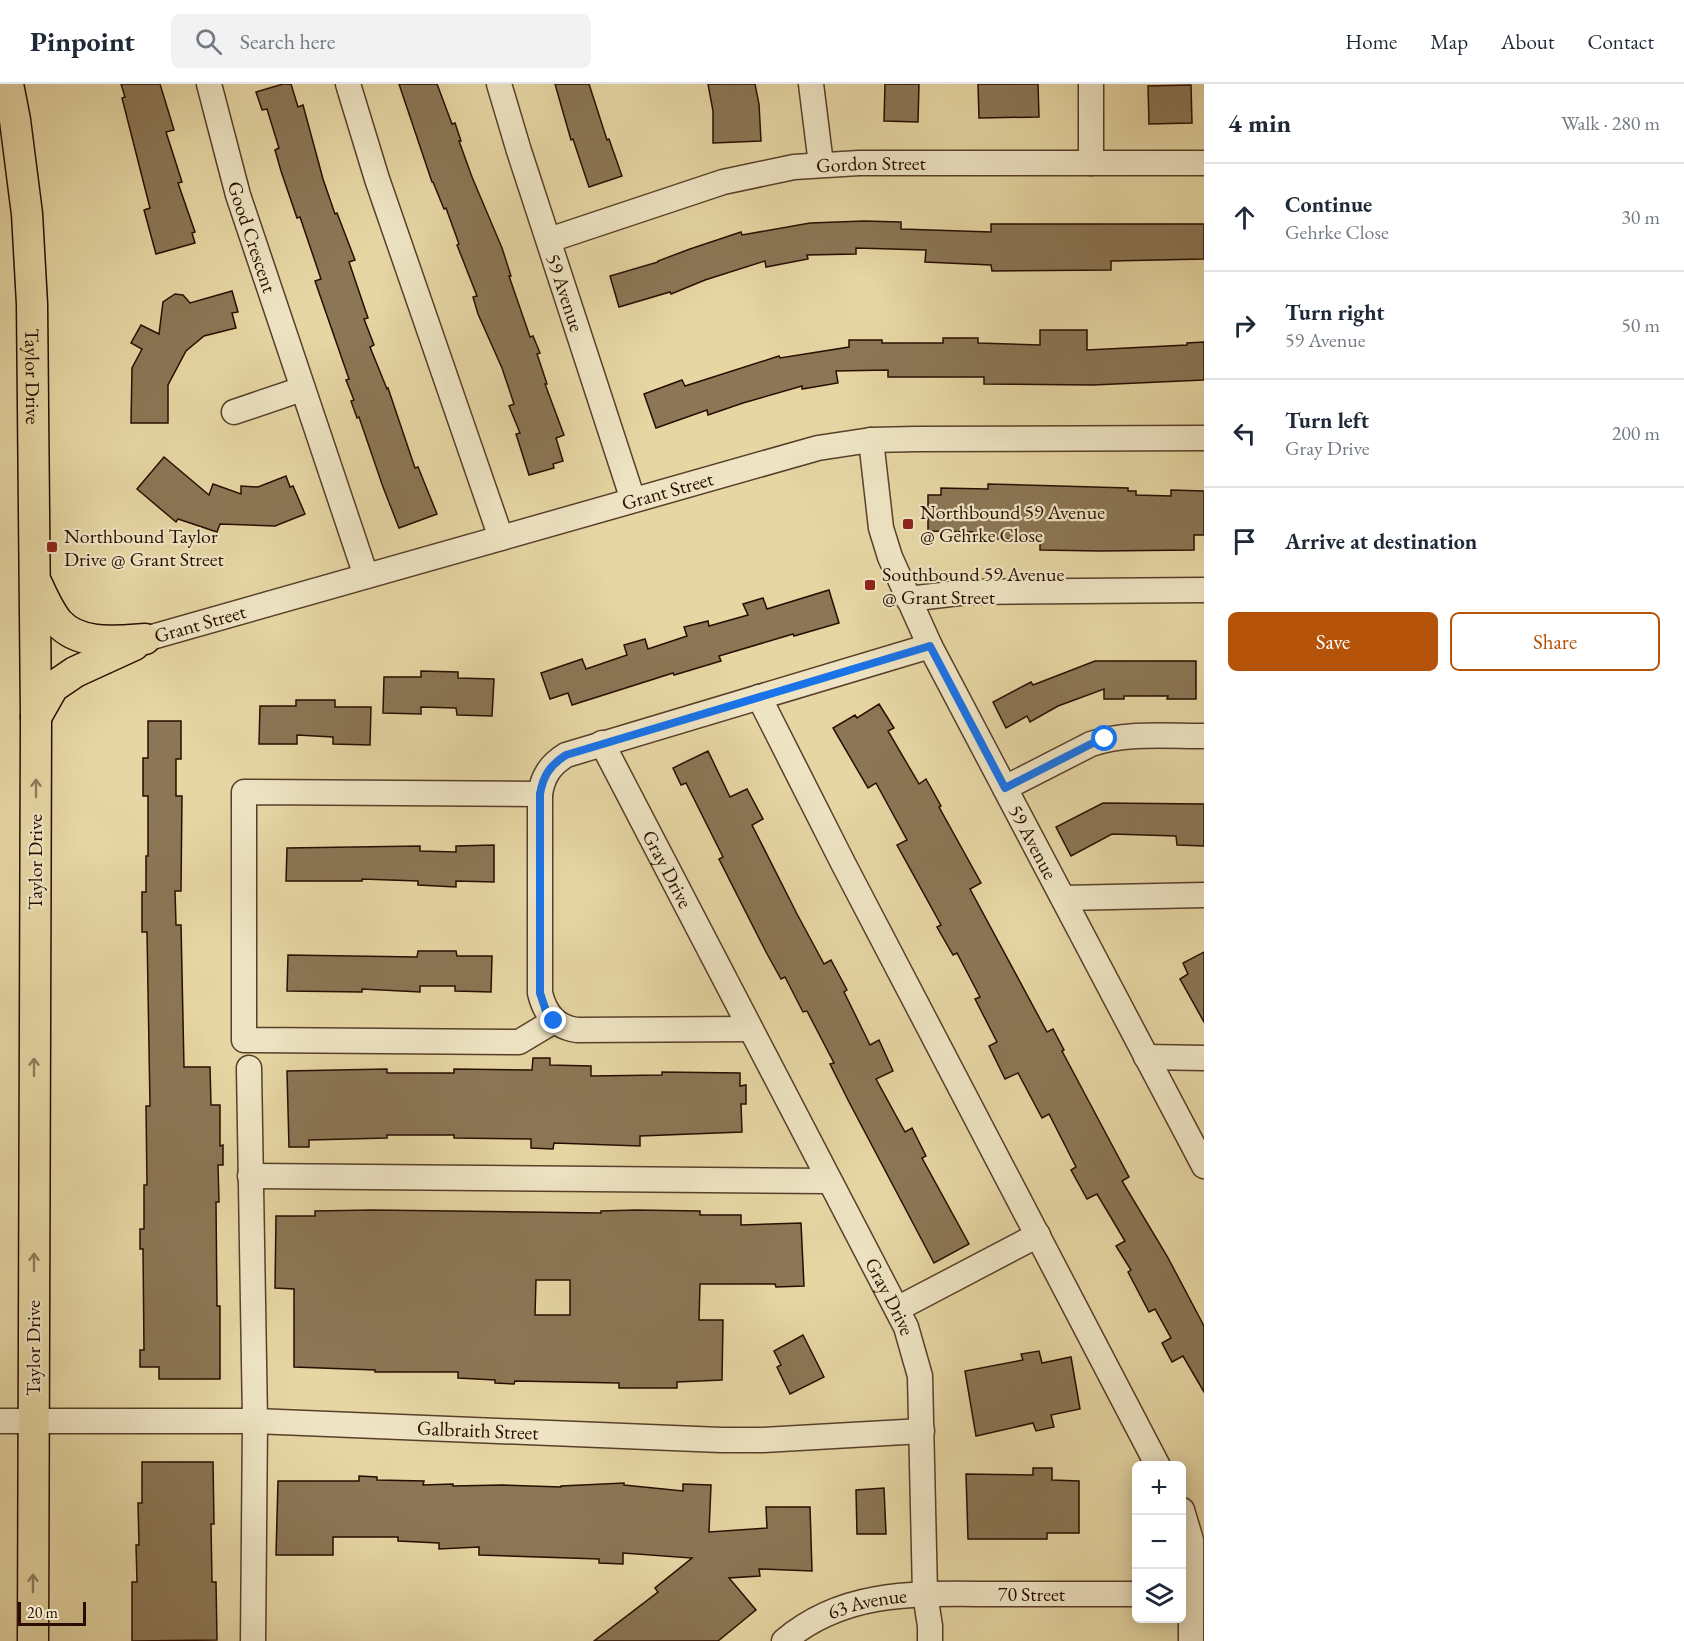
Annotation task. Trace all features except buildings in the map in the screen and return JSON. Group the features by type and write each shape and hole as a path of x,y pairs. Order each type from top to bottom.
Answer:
{"main road":[{"name":"Taylor Drive","path":"8,84 27,214 31,293 36,580 33,1641"},
{"path":"36,580 49,608 61,625 71,632 104,642 145,639"},
{"path":"36,717 53,687 145,639"}],"street":[{"name":"Good Crescent","path":"209,84 238,195 366,576"},
{"path":"348,84 377,179 501,538"},
{"name":"59 Avenue","path":"499,84 519,152 633,500"},
{"path":"811,84 821,164"},
{"path":"1091,84 1091,163"},
{"name":"Gordon Street","path":"549,240 723,182 765,172 821,164 1204,163"},
{"path":"234,412 302,389"},
{"name":"Grant Street","path":"145,639 818,448 871,440 1204,438"},
{"name":"59 Avenue","path":"871,440 881,528 890,557 908,599 930,646 1204,1166"},
{"path":"908,599 968,592 1204,590"},
{"path":"750,1029 578,1030 566,1029 554,1021 546,1011 540,993 540,794 542,780 548,769 566,755 930,646"},
{"path":"759,697 1155,1461"},
{"path":"1005,788 1105,739 1120,736 1204,736"},
{"name":"Gray Drive","path":"602,743 906,1327 920,1376 925,1594 930,1641"},
{"path":"540,794 244,792 244,1040 519,1042 554,1021"},
{"path":"1063,898 1204,896"},
{"path":"1146,1057 1204,1058"},
{"path":"249,1068 255,1421 253,1641"},
{"path":"250,1176 829,1181"},
{"path":"897,1309 1038,1235"},
{"name":"Galbraith Street","path":"0,1421 255,1421 721,1440 763,1440 922,1431"},
{"path":"1184,1515 1191,1540 1191,1641"},
{"name":"70 Street","path":"925,1594 1132,1594"},
{"name":"63 Avenue","path":"784,1641 814,1619 836,1609 885,1597 925,1594"}],"place":[{"name":"Northbound 59 Avenue @ Gehrke Close","path":"908,524"},
{"name":"Northbound Taylor Drive @ Grant Street","path":"52,547"},
{"name":"Southbound 59 Avenue @ Grant Street","path":"870,585"}],"route":[{"path":"554,1021 546,1011 540,993 540,794 542,780 548,769 566,755 930,646 1005,788 1105,739"}]}
